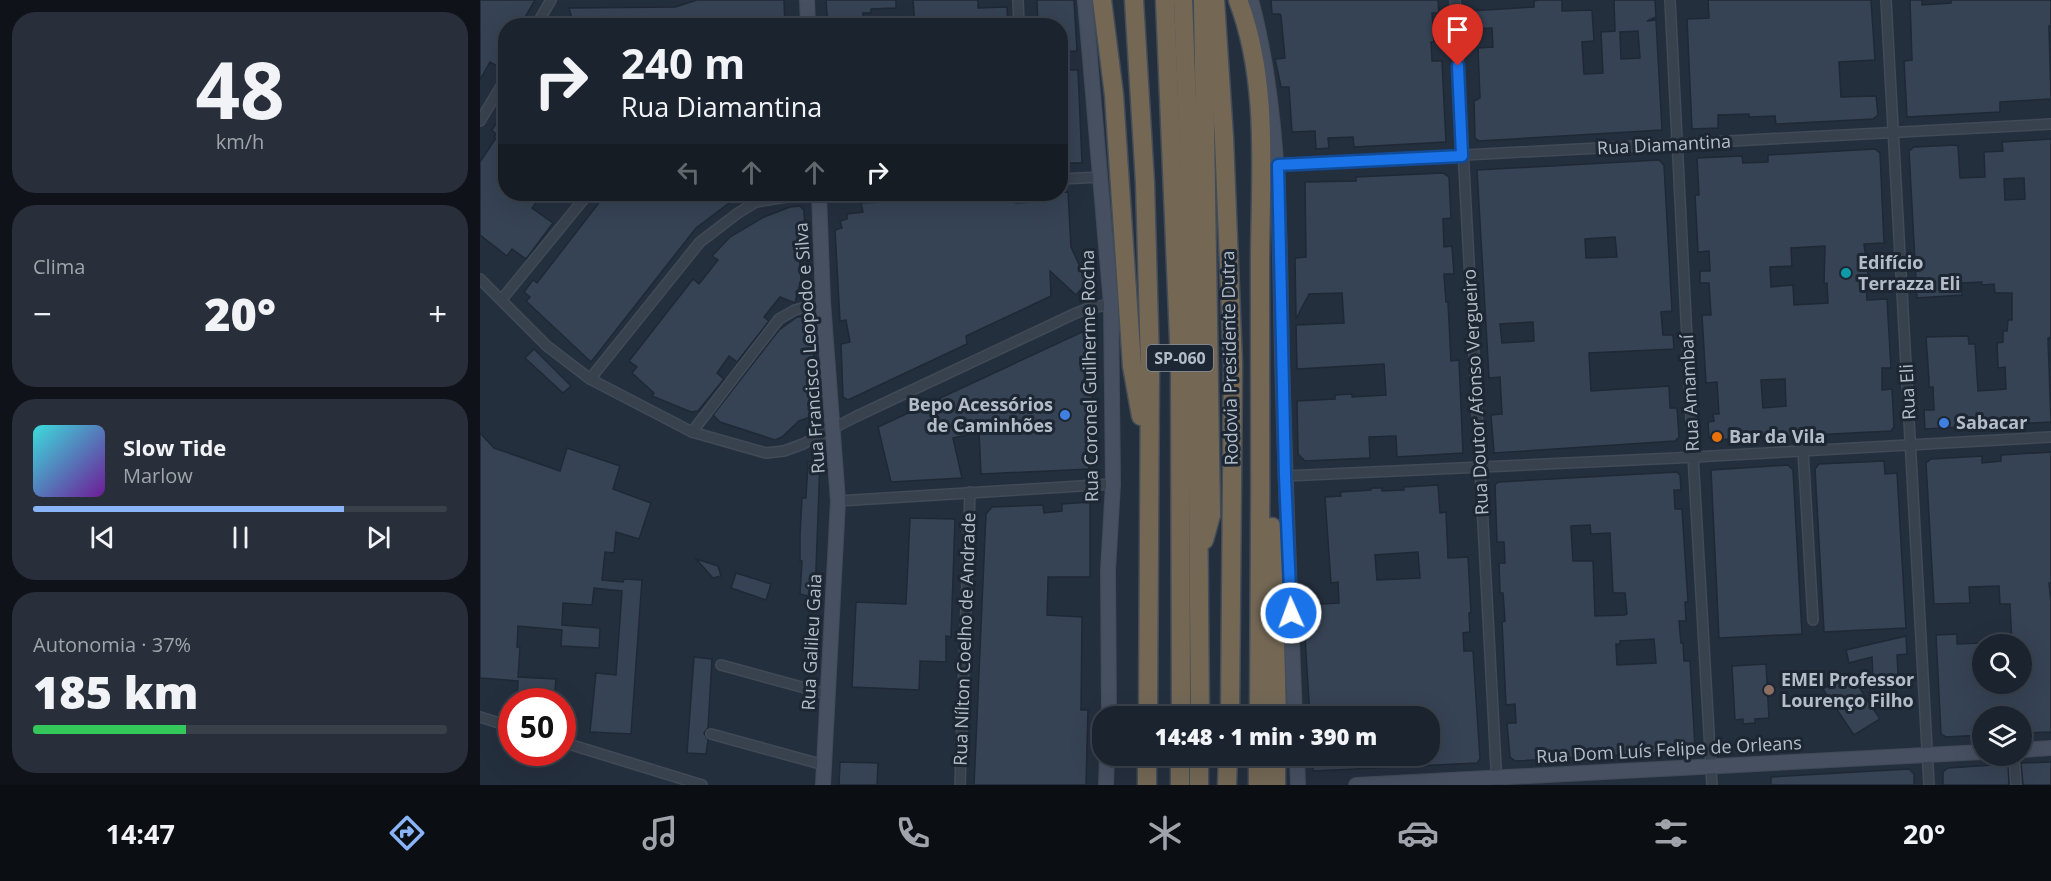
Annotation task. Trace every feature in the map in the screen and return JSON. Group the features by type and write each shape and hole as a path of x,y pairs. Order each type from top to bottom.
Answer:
{"highway":[{"path":"1102,0 1114,95 1132,366 1148,453"},
{"name":"SP-060","path":"1134,0 1145,195 1150,364 1148,706"},
{"name":"SP-060","path":"1165,0 1180,364 1181,706"},
{"name":"Rodovia Presidente Dutra","path":"1183,0 1197,364 1200,706"},
{"path":"1199,556 1211,515 1203,0"},
{"name":"Rodovia Presidente Dutra","path":"1215,0 1224,138 1233,364 1230,706"},
{"path":"1238,0 1249,33 1257,69 1260,120 1259,706"},
{"path":"1261,407 1270,482 1277,706"},
{"path":"1147,766 1147,785"},
{"path":"1179,785 1180,766"},
{"path":"1198,785 1199,766"},
{"path":"1227,785 1228,766"},
{"path":"1258,766 1258,785"},
{"path":"1276,766 1276,785"}],"main road":[{"path":"807,0 808,18"},
{"name":"Rua Coronel Guilherme Rocha","path":"1085,0 1111,304 1113,484 1108,570 1109,706"},
{"path":"1251,0 1268,73 1278,165 1285,476 1295,706"},
{"name":"Rua Francisco Leopodo e Silva","path":"819,201 823,302 838,501"},
{"name":"Rua Galileu Gaia","path":"823,785 838,501"},
{"path":"2032,749 2051,748"},
{"name":"Rua Dom Luís Felipe de Orleans","path":"1356,785 1496,781 1711,766 1972,752"},
{"path":"1106,785 1107,766"},
{"path":"1297,766 1298,785"}],"street":[{"path":"541,18 551,0"},
{"path":"1018,0 1019,18"},
{"name":"Rua Doutor Afonso Vergueiro","path":"1455,0 1496,781"},
{"name":"Rua Amambaí","path":"1670,0 1712,785"},
{"name":"Rua Eli","path":"1886,0 1929,785"},
{"path":"480,121 498,91"},
{"name":"Rua Diamantina","path":"1278,165 2051,124"},
{"path":"1068,179 1101,177"},
{"path":"502,299 582,201"},
{"path":"590,379 700,242 738,213 756,202 762,201"},
{"path":"480,279 547,346 590,379 692,432 766,453 784,451 1074,314 1111,304"},
{"path":"692,432 779,320 795,310 823,302"},
{"path":"1285,476 1694,457 2051,437"},
{"path":"1803,450 1813,620"},
{"path":"838,501 1113,484"},
{"name":"Rua Nílton Coelho de Andrade","path":"960,785 970,492"},
{"path":"721,665 827,694"},
{"path":"480,717 498,723"},
{"path":"711,734 824,765"},
{"path":"576,746 702,785"},
{"path":"2015,766 2016,785"}],"building":[{"path":"480,0 535,0 525,18 498,18 498,64 497,66 490,62 480,80"},
{"path":"697,0 784,0 785,18 572,18 569,8 675,7"},
{"path":"826,0 896,0 896,8 871,9 871,13 863,13 863,18 827,18"},
{"path":"913,0 978,0 978,8 1007,7 1008,18 914,18"},
{"path":"1037,0 1074,0 1077,51 1068,52 1068,18 1038,18"},
{"path":"1271,0 1438,0 1439,13 1432,13 1434,42 1431,42 1432,61 1442,61 1446,142 1354,147 1353,137 1328,138 1329,148 1316,149 1315,131 1292,132 1289,87 1281,87 1275,59 1285,58 1281,16 1272,14"},
{"path":"1562,0 1562,11 1592,10 1594,41 1582,42 1584,74 1603,73 1601,32 1615,31 1614,0 1655,0 1656,17 1647,21 1656,20 1662,130 1479,141 1475,138 1474,101 1480,98 1478,48 1493,47 1492,28 1470,29 1469,11 1534,7 1534,1","holes":["1638,31 1640,58 1621,59 1620,32"]},
{"path":"1708,0 1871,0 1875,60 1839,62 1841,97 1876,96 1878,115 1873,119 1776,124 1775,116 1718,115 1718,128 1692,129 1687,19 1709,18"},
{"path":"1910,0 1922,0 1922,5 1951,3 1951,0 2051,0 2051,26 2049,26 2051,99 2000,102 2000,112 1907,117 1904,61 1912,60"},
{"path":"1068,70 1078,70 1082,163 1068,163"},
{"path":"498,120 498,201 537,201 532,208 553,223 526,259 512,249 507,256 480,235 480,162 496,138 492,130"},
{"path":"2051,139 2051,337 2048,338 2051,422 1925,429 1924,410 1934,410 1933,387 1929,387 1926,337 1968,336 1969,344 1975,344 1978,391 2006,389 2005,367 1998,368 1997,343 2003,342 2003,331 2007,331 2008,320 2012,320 2012,293 1995,293 1994,284 1961,283 1962,295 1917,298 1909,151 1914,147 1958,146 1960,178 1985,177 1984,152 2003,151 2002,142","holes":["2024,178 2025,199 2005,200 2004,179"]},
{"path":"1875,149 1880,153 1884,243 1864,244 1869,281 1866,281 1867,300 1887,299 1891,368 1882,368 1882,390 1892,389 1894,427 1891,431 1713,440 1709,437 1708,422 1714,421 1713,414 1719,414 1717,382 1706,383 1702,315 1711,315 1709,283 1700,283 1700,271 1710,271 1709,251 1698,252 1695,195 1699,195 1697,158 1742,156 1743,163 1768,162 1768,155","holes":["1825,246 1824,284 1827,283 1828,303 1794,305 1793,285 1771,287 1770,267 1792,266 1791,248","1785,379 1786,406 1763,408 1761,380"]},
{"path":"1659,160 1664,165 1672,311 1661,312 1663,335 1673,335 1674,349 1589,353 1591,391 1669,386 1670,408 1677,408 1679,437 1675,441 1494,453 1491,415 1502,414 1500,377 1489,378 1477,170","holes":["1615,237 1617,257 1586,258 1585,239","1533,322 1534,341 1502,343 1500,324"]},
{"path":"1443,173 1449,177 1451,218 1443,219 1444,247 1452,246 1454,274 1444,274 1446,302 1448,302 1451,361 1459,360 1463,453 1397,457 1396,436 1369,437 1370,458 1305,461 1298,454 1297,401 1335,399 1335,395 1352,394 1352,397 1386,395 1384,364 1297,369 1296,325 1344,323 1342,293 1309,294 1296,319 1295,258 1306,257 1305,182 1356,181 1356,177"},
{"path":"1068,192 1071,247 1087,282 1076,295 1050,271 1051,296 966,336 967,344 848,400 843,397 841,344 850,342 846,320 840,321 835,230 842,228 840,221 847,219 847,214 863,212 861,203 1016,201 1016,203 1068,201"},
{"path":"600,201 732,201 696,228 591,362 526,301 530,297 524,292 533,280 537,283"},
{"path":"800,206 804,210 806,254 799,254 801,280 795,303 780,297 764,317 769,321 737,362 729,356 717,373 724,379 698,411 691,412 652,396 654,393 632,373 637,367 629,361 693,279 699,284 718,260 712,256 730,237 764,217 790,207"},
{"path":"812,316 816,415 799,421 782,437 775,440 720,422 713,415 779,330 797,317"},
{"path":"1082,332 1093,339 1091,443 1087,443 1089,469 981,474 979,432 953,438 962,478 891,482 878,427"},
{"path":"534,349 571,386 563,393 525,358"},
{"path":"480,433 494,448 560,471 567,448 620,466 613,489 651,503 639,539 616,532 614,553 605,552 602,580 623,582 624,579 642,580 631,734 590,732 596,673 616,675 622,591 594,588 592,605 563,603 562,625 600,628 599,648 561,646 562,630 518,626 517,647 520,647 518,677 556,679 555,688 518,688 518,681 480,678"},
{"path":"2051,452 2051,583 2049,583 2051,732 2032,733 2032,706 1972,706 1972,736 1946,737 1941,734 1936,635 1957,634 1957,644 1972,643 1972,694 2032,694 2032,634 2011,634 2010,604 2000,604 1999,586 1969,587 1970,603 1934,604 1926,463 1931,459 1982,456 1982,463 2001,461 2001,455"},
{"path":"820,461 815,598 800,594 802,561 800,561 800,535 802,498 806,498 808,462"},
{"path":"1884,461 1885,474 1897,473 1906,628 1824,632 1815,469 1819,464"},
{"path":"1788,465 1793,470 1802,634 1719,638 1711,470"},
{"path":"1677,472 1680,475 1681,490 1674,490 1675,509 1682,509 1688,602 1685,602 1686,621 1679,621 1684,661 1690,661 1695,747 1692,751 1515,761 1510,757 1507,723 1516,723 1515,704 1506,705 1502,622 1505,621 1503,593 1500,593 1499,563 1505,563 1504,542 1497,542 1495,485 1498,482","holes":["1590,525 1591,534 1610,533 1613,593 1625,593 1627,614 1625,615 1595,616 1593,561 1573,561 1571,526","1654,639 1656,663 1617,665 1616,644 1620,644 1620,641"]},
{"path":"1438,485 1440,513 1446,512 1448,558 1468,557 1470,632 1463,633 1464,651 1473,651 1480,759 1477,763 1440,765 1440,706 1309,706 1303,605 1339,603 1338,582 1331,583 1325,497 1341,496 1340,492 1371,490 1371,488 1382,488 1382,491 1404,490 1404,487","holes":["1418,552 1420,578 1377,580 1375,555"]},
{"path":"1090,502 1090,577 1048,577 1047,615 1082,617 1081,710 1088,710 1086,785 974,785 986,514 992,507 1043,505 1044,513 1062,511 1062,504"},
{"path":"910,518 955,519 951,637 946,636 946,662 920,661 919,690 852,687 856,602 906,604"},
{"path":"696,559 718,566 721,576 713,578"},
{"path":"736,573 771,584 766,600 731,588"},
{"path":"1906,636 1907,654 1897,655 1898,675 1873,677 1872,657 1849,663 1846,650"},
{"path":"694,657 712,659 708,728 704,733 708,740 706,754 687,753"},
{"path":"1766,664 1769,718 1755,719 1755,723 1743,724 1743,719 1735,720 1732,666"},
{"path":"1849,672 1880,719 1854,735 1823,689"},
{"path":"840,762 878,763 877,785 839,785"},
{"path":"2051,762 2051,785 2023,785 2021,766 2032,766 2032,763"},
{"path":"1313,766 1416,766 1313,771"},
{"path":"2008,766 2009,785 1943,785 1943,772 1948,768"},
{"path":"1909,769 1914,774 1914,785 1771,785 1771,777"}],"place":[{"name":"Edifício Terrazza Eli","path":"1846,273"},
{"name":"Bepo Acessórios de Caminhões","path":"1065,415"},
{"name":"Sabacar","path":"1944,423"},
{"name":"Bar da Vila","path":"1717,437"},
{"name":"EMEI Professor Lourenço Filho","path":"1769,690"}],"route":[{"path":"1291,613 1285,476 1278,165 1462,156 1458,66"}]}
